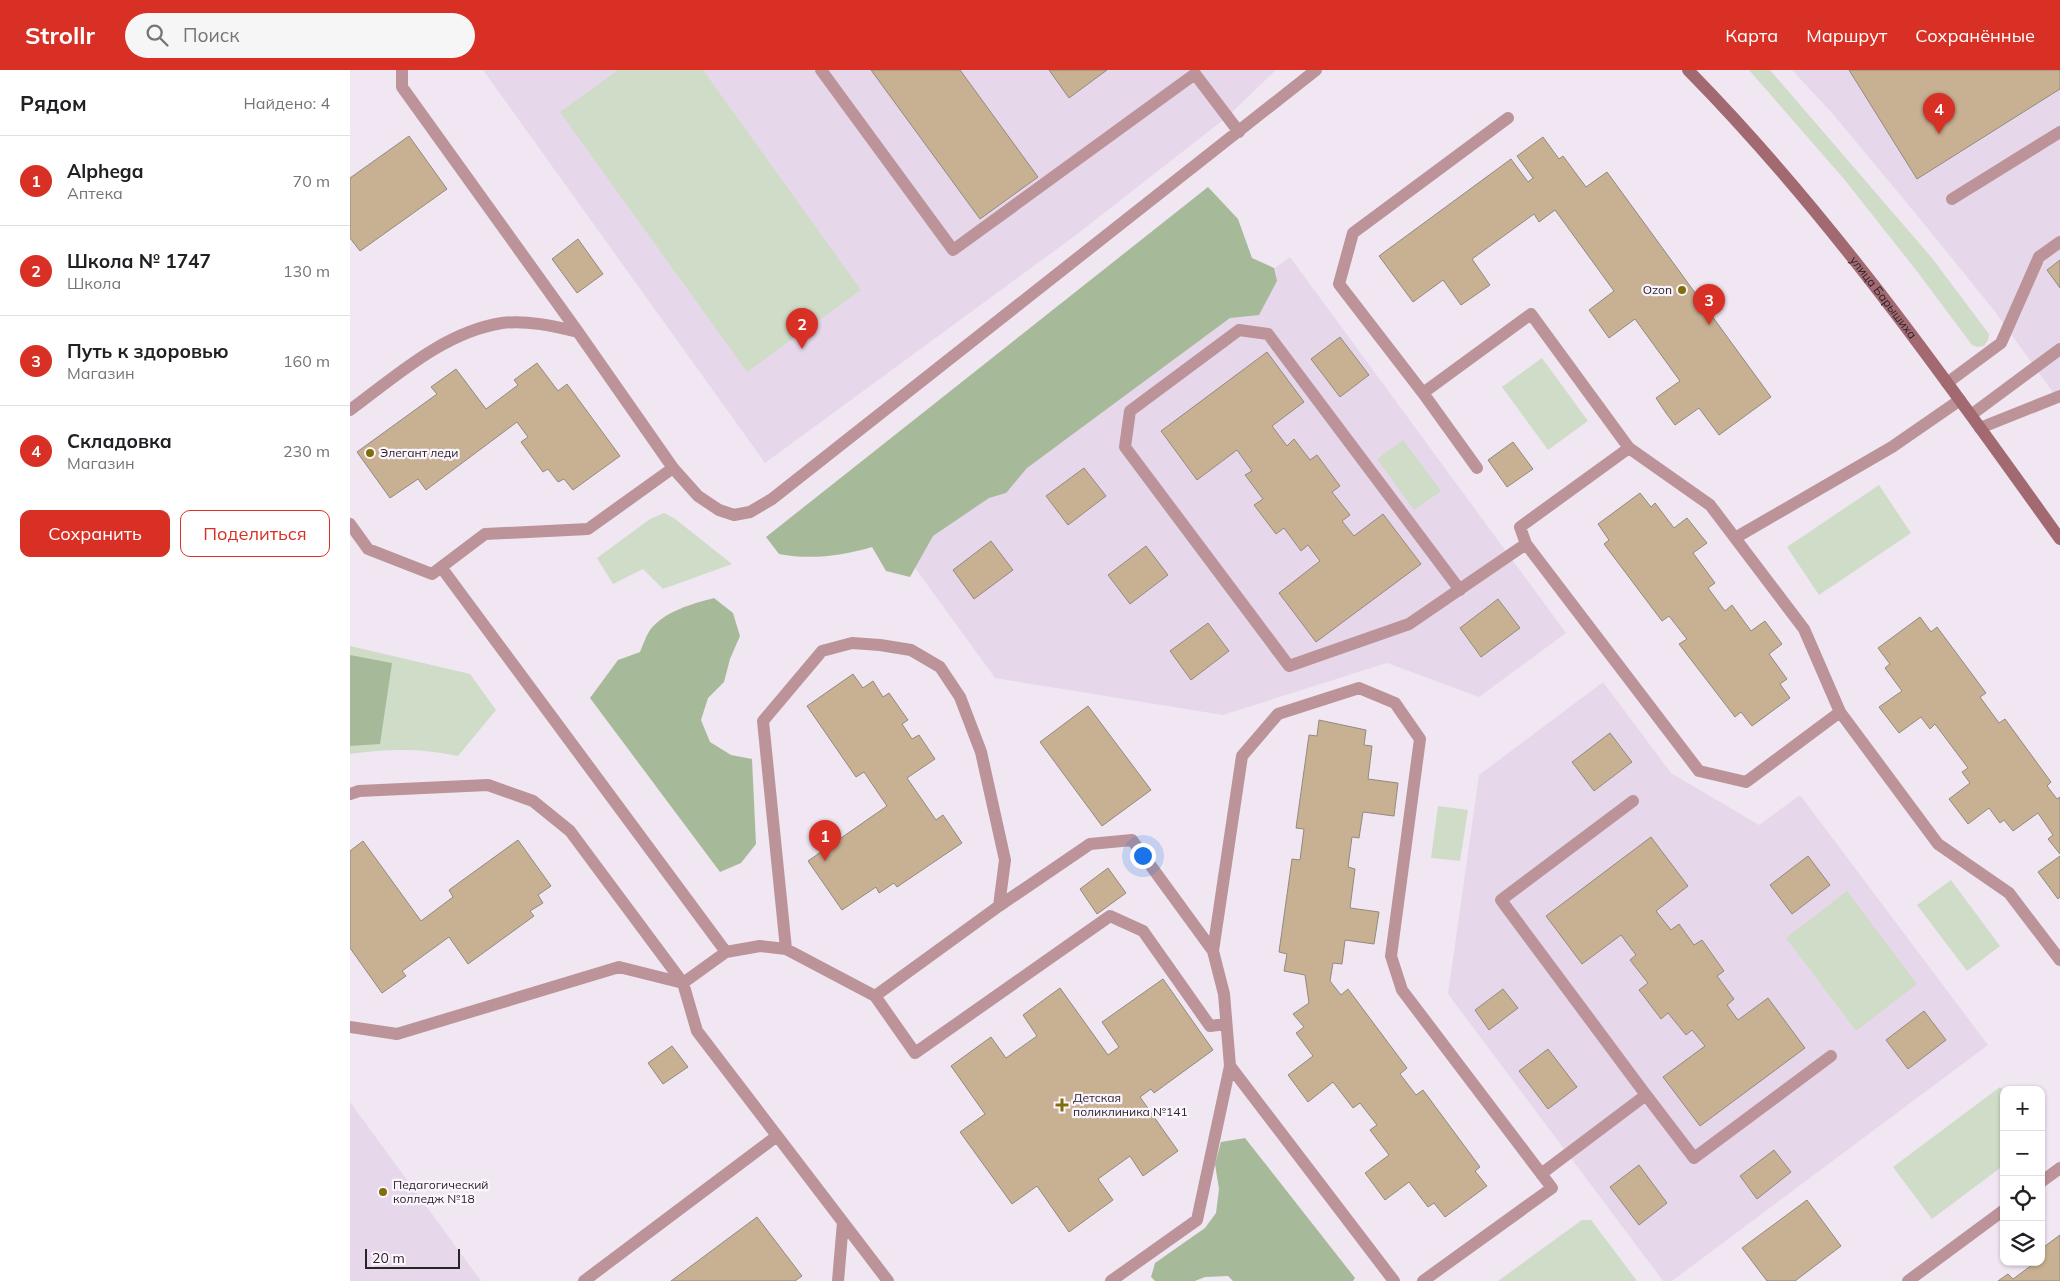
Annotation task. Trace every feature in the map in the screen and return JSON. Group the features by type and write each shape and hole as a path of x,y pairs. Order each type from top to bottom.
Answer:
{"main road":[{"name":"улица Барышиха","path":"1690,71 1776,165 1854,259 1948,383 2060,539"}],"lane":[{"path":"402,70 402,87 673,468 698,496 719,510 734,515 750,512 779,493 1316,70"},
{"path":"821,70 953,250 1195,74 1239,132"},
{"path":"1477,468 1423,393 1339,284 1353,233 1508,118"},
{"path":"1952,199 2060,132"},
{"path":"1948,383 2001,343 2039,257 2060,242"},
{"path":"1423,393 1531,314 1629,448 1710,506 1735,538 1804,629 1840,712 1938,844 2009,892 2060,960"},
{"path":"350,410 426,354 464,334 503,323 546,324 578,332"},
{"path":"1460,590 1268,334 1239,330 1130,411 1125,447 1289,666 1409,624 1460,590 1526,544"},
{"path":"1971,415 2060,349"},
{"path":"1980,428 2060,396"},
{"path":"1735,538 1892,448 1960,400"},
{"path":"1629,448 1520,527 1526,544 1699,771 1746,782 1840,712"},
{"path":"350,524 368,548 432,574 485,534 588,529 673,468"},
{"path":"441,567 726,952"},
{"path":"786,949 763,721 822,651 852,643 911,650 940,667 960,697 981,752 1005,860 999,906"},
{"path":"1212,951 1242,756 1278,714 1359,688 1395,703 1420,738 1391,956 1402,990 1552,1188 1423,1281"},
{"path":"350,794 359,791 488,785 533,801 570,831 683,983 697,1031 888,1281"},
{"path":"1633,801 1500,900 1694,1158 1831,1056"},
{"path":"875,996 999,906 1090,844 1132,840 1212,951 1224,994 1230,1066 1197,1220 1111,1281"},
{"path":"350,1027 397,1034 619,967 683,983 726,952 760,946 786,949 875,996 915,1053 1110,916 1143,931 1210,1026 1226,1024"},
{"path":"1230,1066 1394,1281"},
{"path":"1541,1174 1646,1095"},
{"path":"584,1281 777,1136"},
{"path":"2045,1179 2060,1168"},
{"path":"1908,1281 2000,1213"},
{"path":"838,1281 844,1222"}],"shaded area":[{"path":"483,70 1276,70 1227,117 1076,235 765,463"},
{"path":"1792,70 2060,70 2060,402 1993,309 1832,113"},
{"path":"1290,257 1566,633 1479,697 1387,663 1223,715 995,678 897,543"},
{"path":"1603,682 1671,773 1759,825 1800,795 1988,1045 1672,1281 1663,1281 1448,994 1479,775"},
{"name":"Педагогический колледж №18","path":"350,1102 481,1281 350,1281"}],"green space":[{"path":"618,70 703,70 861,290 747,372 560,112"},
{"path":"1749,70 1770,70 1932,258 1989,334 1984,346 1977,347 1972,345 1844,179"},
{"path":"1208,187 1238,219 1252,258 1274,268 1277,281 1259,315 1230,318 1027,468 1006,493 989,498 933,536 910,577 886,571 872,547 849,553 814,557 779,554 766,537"},
{"path":"1542,358 1588,421 1548,450 1502,387"},
{"path":"1403,440 1441,491 1414,510 1377,459"},
{"path":"1879,485 1911,533 1819,595 1787,547"},
{"path":"664,513 674,518 732,564 663,589 643,569 613,584 597,558 650,519"},
{"path":"714,598 733,613 740,636 730,659 724,682 708,698 701,720 710,742 731,755 752,759 756,844 741,863 720,872 590,698 618,660 640,652 650,630 656,623 679,609"},
{"path":"350,646 470,674 496,710 458,756 404,750 350,754"},
{"path":"350,655 392,663 380,744 350,746"},
{"path":"1438,806 1468,810 1460,861 1431,858"},
{"path":"1951,880 2000,946 1967,971 1917,905"},
{"path":"1847,891 1917,984 1856,1031 1786,938"},
{"path":"2000,1087 2000,1168 1932,1219 1893,1167"},
{"path":"1245,1138 1355,1278 1353,1281 1233,1281 1228,1276 1205,1277 1195,1281 1155,1281 1151,1277 1155,1263 1205,1228 1216,1213 1219,1189 1215,1164 1221,1142"},
{"path":"1582,1220 1591,1220 1637,1281 1498,1281"}],"building":[{"path":"871,70 960,70 1038,177 980,219"},
{"path":"1049,70 1107,70 1069,98"},
{"path":"1849,70 2060,70 2060,89 1917,179"},
{"path":"409,136 447,189 360,251 350,238 350,178"},
{"path":"1543,137 1559,159 1563,156 1586,187 1607,172 1771,397 1719,435 1699,408 1675,425 1666,413 1656,398 1680,381 1635,319 1609,338 1589,310 1614,291 1555,210 1539,222 1534,214 1472,259 1490,285 1461,305 1443,280 1413,302 1379,256 1511,159 1528,182 1533,178 1517,156"},
{"path":"578,239 603,274 577,293 552,259"},
{"path":"2060,260 2060,288 2047,270"},
{"path":"1340,337 1369,375 1340,397 1311,359"},
{"path":"1267,352 1304,402 1272,426 1287,446 1294,439 1310,460 1317,455 1340,486 1332,492 1350,515 1342,521 1354,536 1383,514 1421,564 1316,642 1279,593 1320,561 1308,545 1301,551 1284,528 1276,534 1254,505 1263,499 1245,475 1252,471 1237,450 1197,480 1161,431"},
{"path":"537,363 558,391 567,384 620,456 573,490 564,479 558,482 548,469 543,472 521,442 528,437 517,422 426,490 418,479 390,498 357,452 437,394 431,387 456,369 486,409 518,385 514,380"},
{"path":"1513,442 1533,469 1507,487 1488,460"},
{"path":"1084,468 1106,496 1068,525 1046,496"},
{"path":"1640,493 1651,507 1655,503 1674,528 1687,518 1707,543 1693,553 1715,583 1708,588 1725,611 1732,605 1751,631 1765,621 1782,644 1769,654 1787,679 1780,684 1790,698 1752,726 1741,712 1735,717 1679,644 1687,639 1669,616 1662,621 1604,544 1609,540 1598,524"},
{"path":"991,541 1013,570 974,599 953,570"},
{"path":"1146,546 1168,575 1130,604 1108,575"},
{"path":"1498,599 1520,628 1481,657 1460,628"},
{"path":"1920,617 1931,632 1937,627 1986,693 1980,697 1999,723 2005,719 2051,782 2047,786 2057,799 2060,797 2060,854 2048,839 2053,835 2038,813 2013,831 2004,820 2000,823 1989,808 1968,824 1949,799 1970,783 1962,772 1968,768 1935,724 1930,729 1921,717 1899,733 1879,707 1902,691 1885,668 1890,664 1878,648"},
{"path":"1208,623 1229,651 1191,680 1170,651"},
{"path":"853,674 863,688 873,681 883,697 889,693 908,720 902,724 912,739 919,735 935,759 907,778 936,820 943,815 962,843 897,887 894,883 879,893 876,887 842,910 808,861 887,806 864,772 856,777 807,706"},
{"path":"1088,706 1151,790 1102,826 1040,742"},
{"path":"1319,720 1366,730 1364,745 1372,746 1368,779 1398,783 1394,816 1363,812 1359,838 1352,837 1348,867 1355,869 1350,908 1379,912 1374,944 1345,940 1342,964 1333,963 1330,981 1341,995 1348,989 1407,1068 1400,1074 1416,1095 1423,1090 1480,1167 1475,1171 1487,1186 1445,1217 1434,1203 1428,1207 1409,1182 1385,1200 1365,1173 1389,1155 1370,1130 1377,1125 1360,1103 1353,1108 1333,1082 1308,1102 1288,1075 1313,1056 1296,1033 1304,1027 1293,1014 1309,1003 1305,975 1284,971 1287,954 1279,952 1292,859 1300,860 1304,829 1296,828 1309,735 1317,736"},
{"path":"1610,733 1632,762 1594,791 1572,762"},
{"path":"1651,837 1688,886 1656,911 1671,930 1679,924 1694,945 1702,940 1724,971 1717,976 1734,999 1727,1005 1738,1020 1768,998 1805,1048 1700,1126 1663,1077 1705,1046 1692,1030 1686,1035 1668,1013 1661,1019 1639,990 1648,983 1630,960 1636,955 1621,935 1582,964 1546,916"},
{"path":"518,840 551,886 538,895 543,903 530,911 534,916 468,964 449,937 402,971 406,976 382,993 350,948 350,851 363,841 421,921 453,897 449,890"},
{"path":"1808,856 1830,885 1792,914 1770,885"},
{"path":"2060,856 2060,897 2058,899 2038,872"},
{"path":"1108,868 1126,893 1097,914 1080,889"},
{"name":"Детская поликлиника №141","path":"1163,979 1213,1050 1154,1093 1151,1089 1140,1097 1178,1151 1143,1176 1130,1156 1098,1179 1113,1200 1069,1232 1037,1186 1012,1204 960,1132 985,1114 951,1066 991,1037 1006,1058 1037,1036 1023,1015 1060,988 1108,1055 1119,1047 1102,1022"},
{"path":"1503,989 1518,1008 1489,1030 1475,1010"},
{"path":"1924,1011 1946,1040 1908,1069 1886,1040"},
{"path":"672,1046 688,1067 663,1084 648,1063"},
{"path":"1548,1049 1577,1087 1548,1109 1519,1071"},
{"path":"1774,1150 1791,1172 1757,1199 1740,1176"},
{"path":"1639,1165 1667,1203 1639,1225 1610,1187"},
{"path":"1807,1200 1841,1246 1795,1281 1767,1281 1742,1248"},
{"path":"757,1217 802,1276 795,1281 671,1281"},
{"path":"2060,1235 2060,1281 1998,1281 2008,1274 2013,1279 2031,1266 2045,1266 2045,1246"}],"place":[{"name":"Складовка","path":"1939,134"},
{"name":"Ozon","path":"1682,290"},
{"name":"Путь к здоровью","path":"1709,325"},
{"name":"Школа № 1747","path":"802,349"},
{"name":"Элегант леди","path":"370,453"},
{"name":"Alphega","path":"825,861"},
{"name":"Детская поликлиника №141","path":"1062,1105"},
{"name":"Педагогический колледж №18","path":"383,1192"}]}
